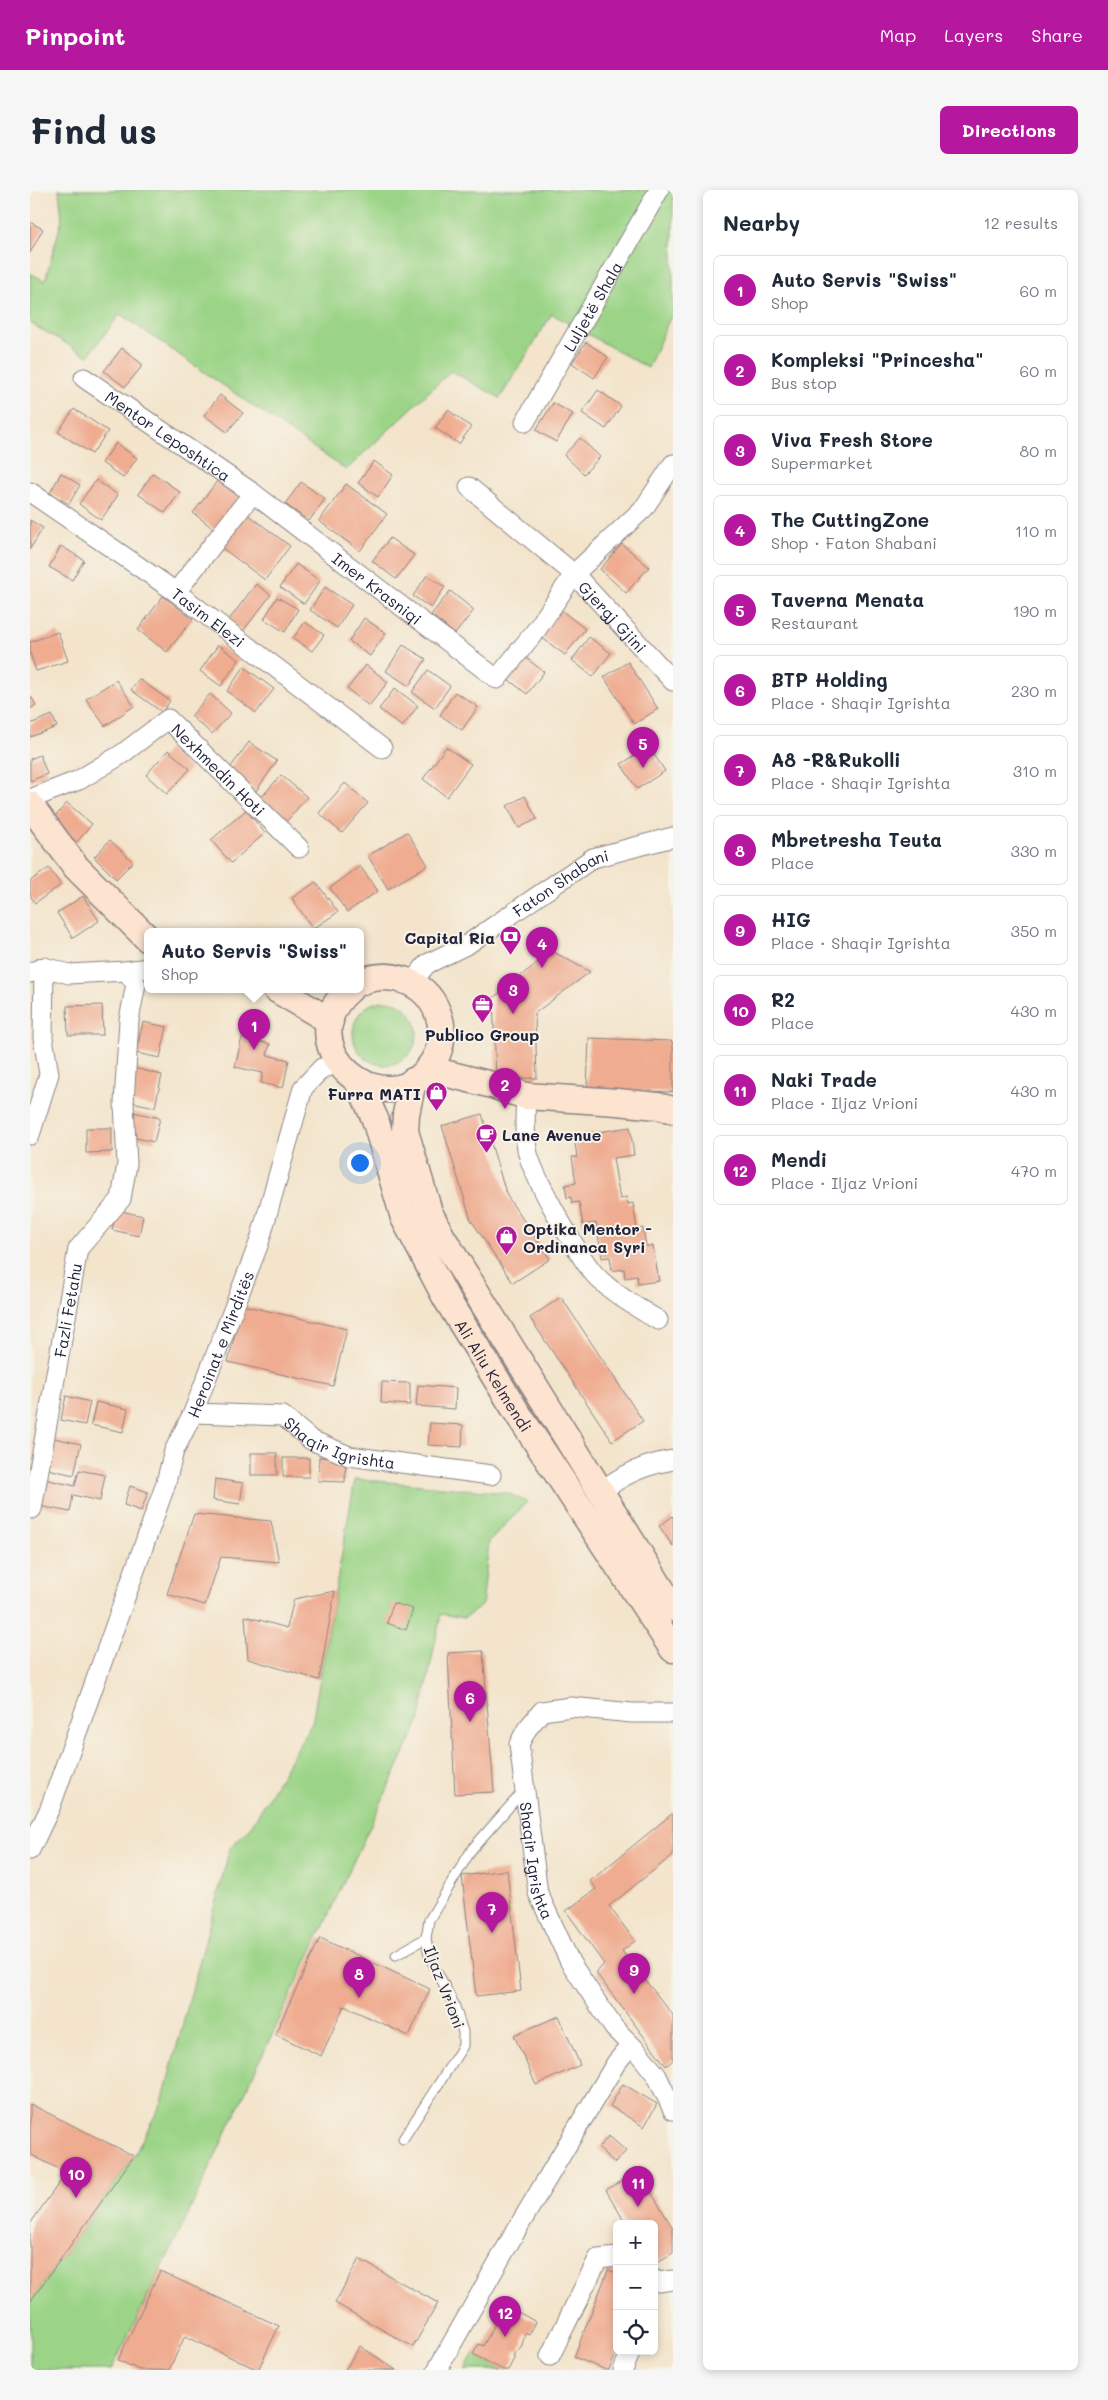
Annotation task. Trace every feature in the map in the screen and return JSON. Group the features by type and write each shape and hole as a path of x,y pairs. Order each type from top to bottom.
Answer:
{"main road":[{"path":"30,805 76,867 144,935"},
{"path":"346,993 337,1004 330,1020 331,1046 349,1072 382,1088 398,1087 420,1075 440,1047 440,1021 430,998 411,983 397,977 386,976 364,983"},
{"path":"283,993 330,1020"},
{"name":"Ali Aliu Kelmendi","path":"349,1072 375,1119 404,1218 446,1298 538,1445 673,1649"},
{"path":"420,1075 492,1085 526,1096 617,1102 658,1106 673,1110"},
{"name":"Ali Aliu Kelmendi","path":"420,1075 406,1114 405,1132 429,1212 442,1237 673,1608"}],"street":[{"name":"Luljetë Shala","path":"525,422 659,190"},
{"name":"Mentor Leposhtica","path":"84,378 253,493"},
{"name":"Imer Krasniqi","path":"253,493 497,679 537,629 574,574 644,508 673,464"},
{"path":"469,487 574,574"},
{"name":"Tasim Elezi","path":"30,492 176,592 382,748"},
{"path":"176,592 253,493"},
{"name":"Gjergj Gjini","path":"574,574 673,680"},
{"name":"Nexhmedin Hoti","path":"30,799 79,780 122,754 168,719 299,848"},
{"name":"Faton Shabani","path":"411,983 427,964 468,944 593,858 673,838"},
{"path":"30,1135 49,1074 43,1038 37,970 70,974 144,969"},
{"name":"Fazli Fetahu","path":"32,1509 78,1249 121,1198 127,1164 124,1103 128,1020 136,984 126,971"},
{"name":"Heroinat e Mirditës","path":"30,1850 50,1808 164,1486 174,1451 193,1413 259,1243 303,1088 322,1068 349,1072"},
{"path":"526,1096 525,1135 527,1152 559,1218 591,1271 627,1302 658,1320"},
{"name":"Shaqir Igrishta","path":"193,1413 283,1416 311,1440 349,1456 491,1475"},
{"path":"600,1492 629,1474 654,1463 673,1460"},
{"name":"Shaqir Igrishta","path":"672,2102 657,2076 614,2028 570,1962 538,1893 519,1744 526,1728 542,1711 571,1707 632,1713 673,1713"},
{"path":"437,2370 611,2072 631,2045"},
{"path":"550,2356 598,2259 613,2257"},
{"path":"623,2370 629,2355"}],"lane":[{"name":"Iljaz Vrioni","path":"403,2139 463,2046 463,2032 454,2004 429,1956 426,1938 429,1920 472,1849 524,1790"},
{"path":"396,1955 426,1938"}],"green space":[{"path":"59,190 673,190 673,311 648,368 552,314 500,398 451,371 346,470 120,314 88,356 30,323 30,273 45,281 62,219"},
{"path":"385,1001 403,1007 411,1015 417,1033 411,1051 403,1059 385,1065 367,1059 359,1051 353,1033 359,1015 367,1007"},
{"path":"355,1479 507,1493 527,1502 489,1542 482,1606 464,1618 441,1614 419,1722 181,2229 111,2370 30,2370 30,2302 134,2156 162,2102 230,1848 252,1825 312,1723"},
{"path":"473,2354 503,2370 465,2370"}],"building":[{"path":"30,222 43,229 30,253"},
{"path":"586,342 608,357 594,378 572,363"},
{"path":"122,348 143,365 125,387 104,371"},
{"path":"598,390 621,406 606,429 582,413"},
{"path":"220,395 243,413 227,432 204,415"},
{"path":"553,403 573,414 556,442 536,430"},
{"path":"74,409 108,431 92,454 58,432"},
{"path":"448,410 471,427 459,444 435,428"},
{"path":"580,438 600,457 584,474 564,455"},
{"path":"116,443 137,458 123,478 102,463"},
{"path":"374,461 393,475 378,497 358,483"},
{"path":"61,473 80,485 69,504 50,493"},
{"path":"153,473 180,492 165,513 138,494"},
{"path":"96,480 118,495 101,520 79,504"},
{"path":"218,480 239,497 214,529 193,513"},
{"path":"301,482 325,499 309,521 285,504"},
{"path":"346,484 387,514 360,551 319,521"},
{"path":"243,511 290,546 265,580 218,545"},
{"path":"30,520 43,528 30,549"},
{"path":"390,538 414,555 396,579 372,561"},
{"path":"622,544 649,567 626,593 600,569"},
{"path":"61,546 84,560 72,580 49,567"},
{"path":"296,564 320,581 304,604 280,587"},
{"path":"427,575 445,587 431,608 413,596"},
{"path":"256,584 271,595 243,631 228,621"},
{"path":"325,587 352,605 337,628 310,610"},
{"path":"450,591 474,610 455,634 431,615"},
{"path":"163,596 193,619 167,652 138,630"},
{"path":"277,597 298,609 285,632 264,619"},
{"path":"561,610 585,629 565,655 541,637"},
{"path":"364,618 386,633 370,656 349,641"},
{"path":"305,622 324,635 312,651 293,638"},
{"path":"58,632 68,661 36,671 30,653 30,642"},
{"path":"589,637 611,653 593,677 572,660"},
{"path":"218,645 239,660 221,686 200,671"},
{"path":"403,645 426,659 409,686 386,671"},
{"path":"521,654 544,672 527,694 504,676"},
{"path":"628,662 658,709 634,724 604,677"},
{"path":"366,665 388,682 369,706 347,689"},
{"path":"244,667 274,689 256,713 227,691"},
{"path":"428,670 450,686 435,708 412,692"},
{"path":"139,679 170,701 162,712 131,690"},
{"path":"116,680 134,706 105,726 86,699"},
{"path":"395,688 418,706 402,727 379,709"},
{"path":"455,692 478,707 462,730 440,715"},
{"path":"210,694 231,713 212,734 191,716"},
{"path":"30,695 36,705 30,709"},
{"path":"52,715 57,727 30,737 30,724"},
{"path":"249,742 277,761 256,791 228,771"},
{"path":"446,747 471,764 447,797 423,779"},
{"path":"649,747 665,771 637,789 621,764"},
{"path":"168,750 190,769 167,794 146,775"},
{"path":"40,755 47,774 30,781 30,759"},
{"path":"281,775 307,797 286,822 260,799"},
{"path":"345,783 368,803 342,833 319,813"},
{"path":"525,796 537,819 519,828 507,806"},
{"path":"67,803 92,824 77,842 52,820"},
{"path":"246,810 265,833 231,863 211,840"},
{"path":"407,832 428,865 388,889 368,856"},
{"path":"110,840 133,862 116,879 94,857"},
{"path":"360,866 378,891 347,912 330,888"},
{"path":"49,868 61,885 35,903 30,895 30,881"},
{"path":"316,882 338,912 312,928 292,898"},
{"path":"83,896 99,921 73,938 57,913"},
{"path":"552,951 590,972 535,1013 537,1078 496,1079 493,998"},
{"path":"102,1005 103,1035 68,1035 67,1006"},
{"path":"143,1022 167,1027 160,1058 136,1053"},
{"path":"242,1037 270,1044 267,1055 289,1060 283,1088 261,1083 263,1073 235,1067"},
{"path":"589,1038 671,1041 673,1043 673,1092 587,1089"},
{"path":"134,1068 162,1075 155,1107 127,1101"},
{"path":"133,1112 160,1118 154,1142 127,1136"},
{"path":"482,1114 507,1196 550,1259 513,1283 471,1220 442,1126"},
{"path":"630,1127 634,1155 613,1158 620,1199 627,1197 628,1204 633,1203 637,1229 643,1228 646,1246 653,1246 659,1281 638,1284 637,1276 625,1278 624,1269 612,1271 610,1257 602,1258 596,1223 583,1225 579,1202 572,1203 571,1197 567,1198 565,1185 576,1183 572,1157 577,1157 574,1136"},
{"path":"86,1128 112,1128 112,1152 86,1153"},
{"path":"117,1210 143,1216 139,1236 112,1230"},
{"path":"561,1297 643,1421 612,1441 530,1318"},
{"path":"242,1305 347,1329 333,1386 228,1362"},
{"path":"382,1382 410,1383 410,1405 381,1403"},
{"path":"418,1385 456,1388 455,1409 416,1406"},
{"path":"66,1396 90,1402 85,1425 61,1420"},
{"path":"96,1402 128,1409 123,1432 91,1425"},
{"path":"430,1423 463,1425 462,1447 428,1445"},
{"path":"50,1437 81,1444 74,1475 43,1468"},
{"path":"251,1453 277,1453 277,1475 251,1475"},
{"path":"319,1457 346,1458 345,1482 318,1481"},
{"path":"283,1458 309,1458 309,1477 283,1477"},
{"path":"79,1470 105,1475 100,1501 73,1495 70,1512 34,1505 40,1478 75,1486"},
{"path":"215,1479 243,1483 240,1504 213,1500"},
{"path":"130,1486 148,1492 141,1511 124,1505"},
{"path":"194,1514 271,1521 279,1562 221,1557 205,1605 167,1594"},
{"path":"673,1516 673,1546 659,1526"},
{"path":"335,1591 319,1680 248,1659 245,1616 287,1628 294,1599"},
{"path":"393,1603 413,1609 406,1630 387,1623"},
{"path":"483,1651 494,1792 455,1794 448,1653"},
{"path":"673,1813 673,1855 609,1906 635,1941 622,1951 673,2015 673,2060 666,2066 596,1973 604,1964 566,1911 596,1889 590,1881"},
{"path":"507,1870 521,1991 476,1996 462,1876"},
{"path":"320,1938 430,1989 409,2036 344,2006 321,2056 275,2034"},
{"path":"559,2016 580,2065 536,2085 514,2035"},
{"path":"623,2084 657,2104 644,2127 610,2106"},
{"path":"30,2104 134,2156 30,2302 30,2224 66,2173 30,2154"},
{"path":"609,2136 626,2151 615,2163 598,2148"},
{"path":"638,2171 673,2228 673,2253 658,2262 658,2220 624,2220 606,2190"},
{"path":"359,2259 438,2303 413,2347 335,2303"},
{"path":"608,2270 613,2272 613,2355 615,2355 609,2370 574,2357"},
{"path":"160,2271 279,2326 258,2370 185,2336 169,2370 139,2370 118,2360"},
{"path":"502,2303 536,2322 529,2335 525,2333 522,2345 518,2351 516,2350 513,2356 515,2357 508,2370 503,2370 473,2354 479,2344 483,2346 500,2315 497,2313"},
{"path":"360,2346 396,2370 345,2370"}],"place":[{"name":"Taverna Menata","path":"643,768"},
{"name":"Capital Ria","path":"511,956"},
{"name":"The CuttingZone","path":"542,968"},
{"name":"Viva Fresh Store","path":"513,1014"},
{"name":"Publico Group","path":"482,1024"},
{"name":"Auto Servis \"Swiss\"","path":"254,1050"},
{"name":"Kompleksi \"Princesha\"","path":"505,1109"},
{"name":"Furra MATI","path":"437,1112"},
{"name":"Lane Avenue","path":"486,1153"},
{"name":"Optika Mentor - Ordinanca Syri","path":"507,1256"},
{"name":"BTP Holding","path":"470,1722"},
{"name":"A8 -R&Rukolli","path":"492,1933"},
{"name":"HIG","path":"634,1994"},
{"name":"Mbretresha Teuta","path":"359,1998"},
{"name":"R2","path":"76,2198"},
{"name":"Naki Trade","path":"638,2207"},
{"name":"Mendi","path":"505,2337"}]}
